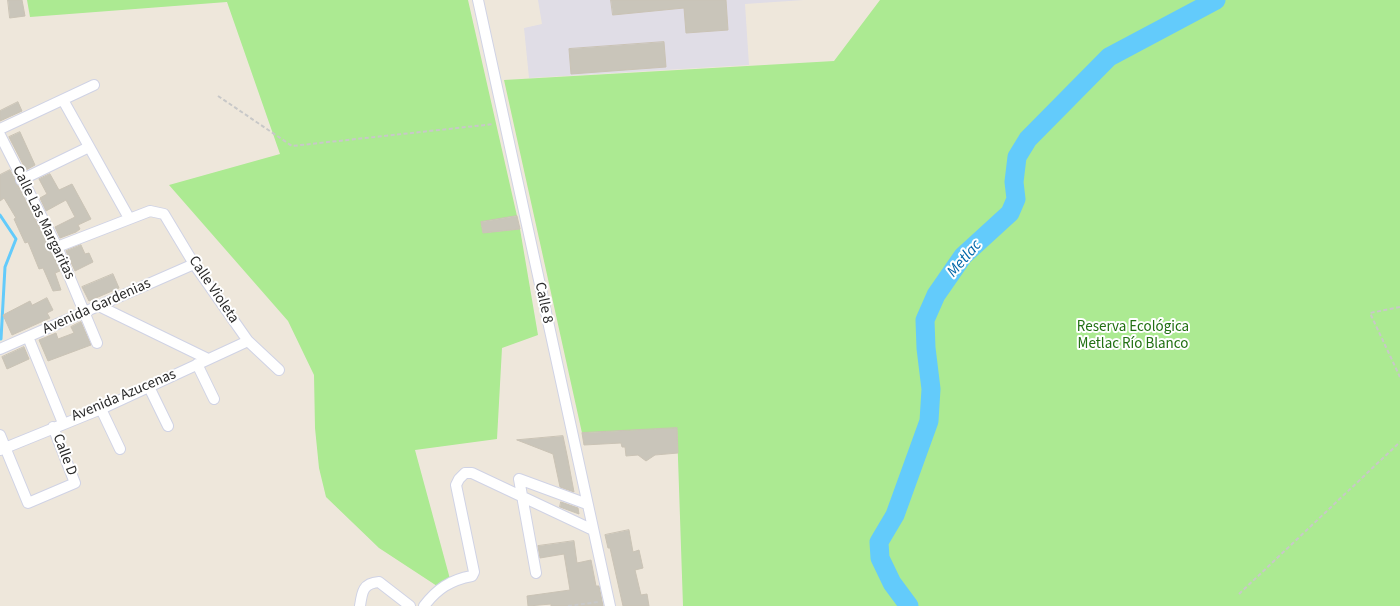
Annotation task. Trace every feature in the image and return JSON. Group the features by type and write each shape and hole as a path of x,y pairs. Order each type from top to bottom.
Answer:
{"street":[{"name":"Calle 8","path":"478,0 609,604"},
{"path":"0,129 94,85"},
{"path":"57,247 129,218 63,100"},
{"name":"Calle Las Margaritas","path":"0,135 57,247 97,343"},
{"path":"22,180 89,146"},
{"name":"Calle Violeta","path":"129,218 150,211 164,214 194,264 248,341 279,370"},
{"name":"Avenida Gardenias","path":"0,349 194,264"},
{"path":"99,306 208,359"},
{"path":"28,337 64,423"},
{"name":"Avenida Azucenas","path":"3,449 101,409 248,341"},
{"path":"197,364 214,399"},
{"path":"149,387 168,426"},
{"path":"101,409 120,449"},
{"name":"Calle D","path":"3,449 28,503 75,483 53,427"},
{"path":"0,435 3,449"},
{"path":"424,606 434,592 455,579 472,576 474,572 456,485 458,479 465,473 472,473 593,530"},
{"path":"536,573 519,479 587,504"},
{"path":"360,606 363,590 370,583 379,582 410,606"}],"path":[{"path":"218,96 292,146 504,123"},
{"path":"1400,307 1370,313 1400,377"},
{"path":"1239,594 1400,442"},
{"path":"568,606 609,604"}],"shaded area":[{"path":"538,0 804,0 745,4 749,65 529,78 524,28 542,24"}],"green space":[{"path":"27,0 468,0 517,216 481,222 483,233 520,229 538,335 502,348 497,439 415,450 450,579 437,586 379,548 326,497 319,468 315,428 314,375 288,321 169,185 280,154 227,2 30,17"},
{"name":"Reserva Ecológica Metlac Río Blanco","path":"880,0 1400,0 1400,606 683,606 677,429 582,433 504,80 834,61"}],"building":[{"path":"8,0 22,0 25,16 10,18"},
{"path":"611,0 726,0 728,30 686,33 684,8 613,15"},
{"path":"664,42 666,67 571,74 569,49"},
{"path":"18,102 22,111 0,121 0,111"},
{"path":"20,132 35,165 26,170 9,137"},
{"path":"10,170 60,271 55,273 61,290 53,291 43,268 39,269 28,242 25,243 14,219 16,218 4,198 0,201 0,175"},
{"path":"50,174 59,190 72,184 91,219 78,225 80,229 76,232 60,238 55,227 75,217 66,200 46,211 40,198 47,194 39,179"},
{"path":"517,216 520,229 483,233 481,222"},
{"path":"81,245 85,254 89,253 93,262 75,271 66,251"},
{"path":"113,274 119,288 89,301 82,287"},
{"path":"47,298 53,310 47,313 50,318 12,335 3,315 30,301 32,305"},
{"path":"81,322 91,345 48,361 39,340 56,333 58,339 74,333 71,327"},
{"path":"24,347 29,359 7,369 2,357"},
{"path":"677,428 678,453 655,455 646,461 638,455 626,456 625,447 622,447 621,443 584,445 582,433"},
{"path":"563,436 574,492 560,487 553,454 517,440"},
{"path":"561,502 578,508 579,514 560,507"},
{"path":"629,530 633,552 639,550 643,568 635,570 641,595 647,594 649,606 623,606 610,548 608,548 605,535"},
{"path":"574,541 577,563 591,560 596,586 599,586 603,606 551,606 551,604 528,606 527,596 570,590 564,554 540,558 538,546"}],"waterway":[{"name":"Metlac","path":"909,606 892,583 880,558 879,542 895,515 929,421 931,389 925,320 936,295 963,256 1010,213 1016,199 1014,182 1017,157 1028,139 1109,57 1216,0"},
{"path":"0,215 16,239 5,267 1,339"}]}
